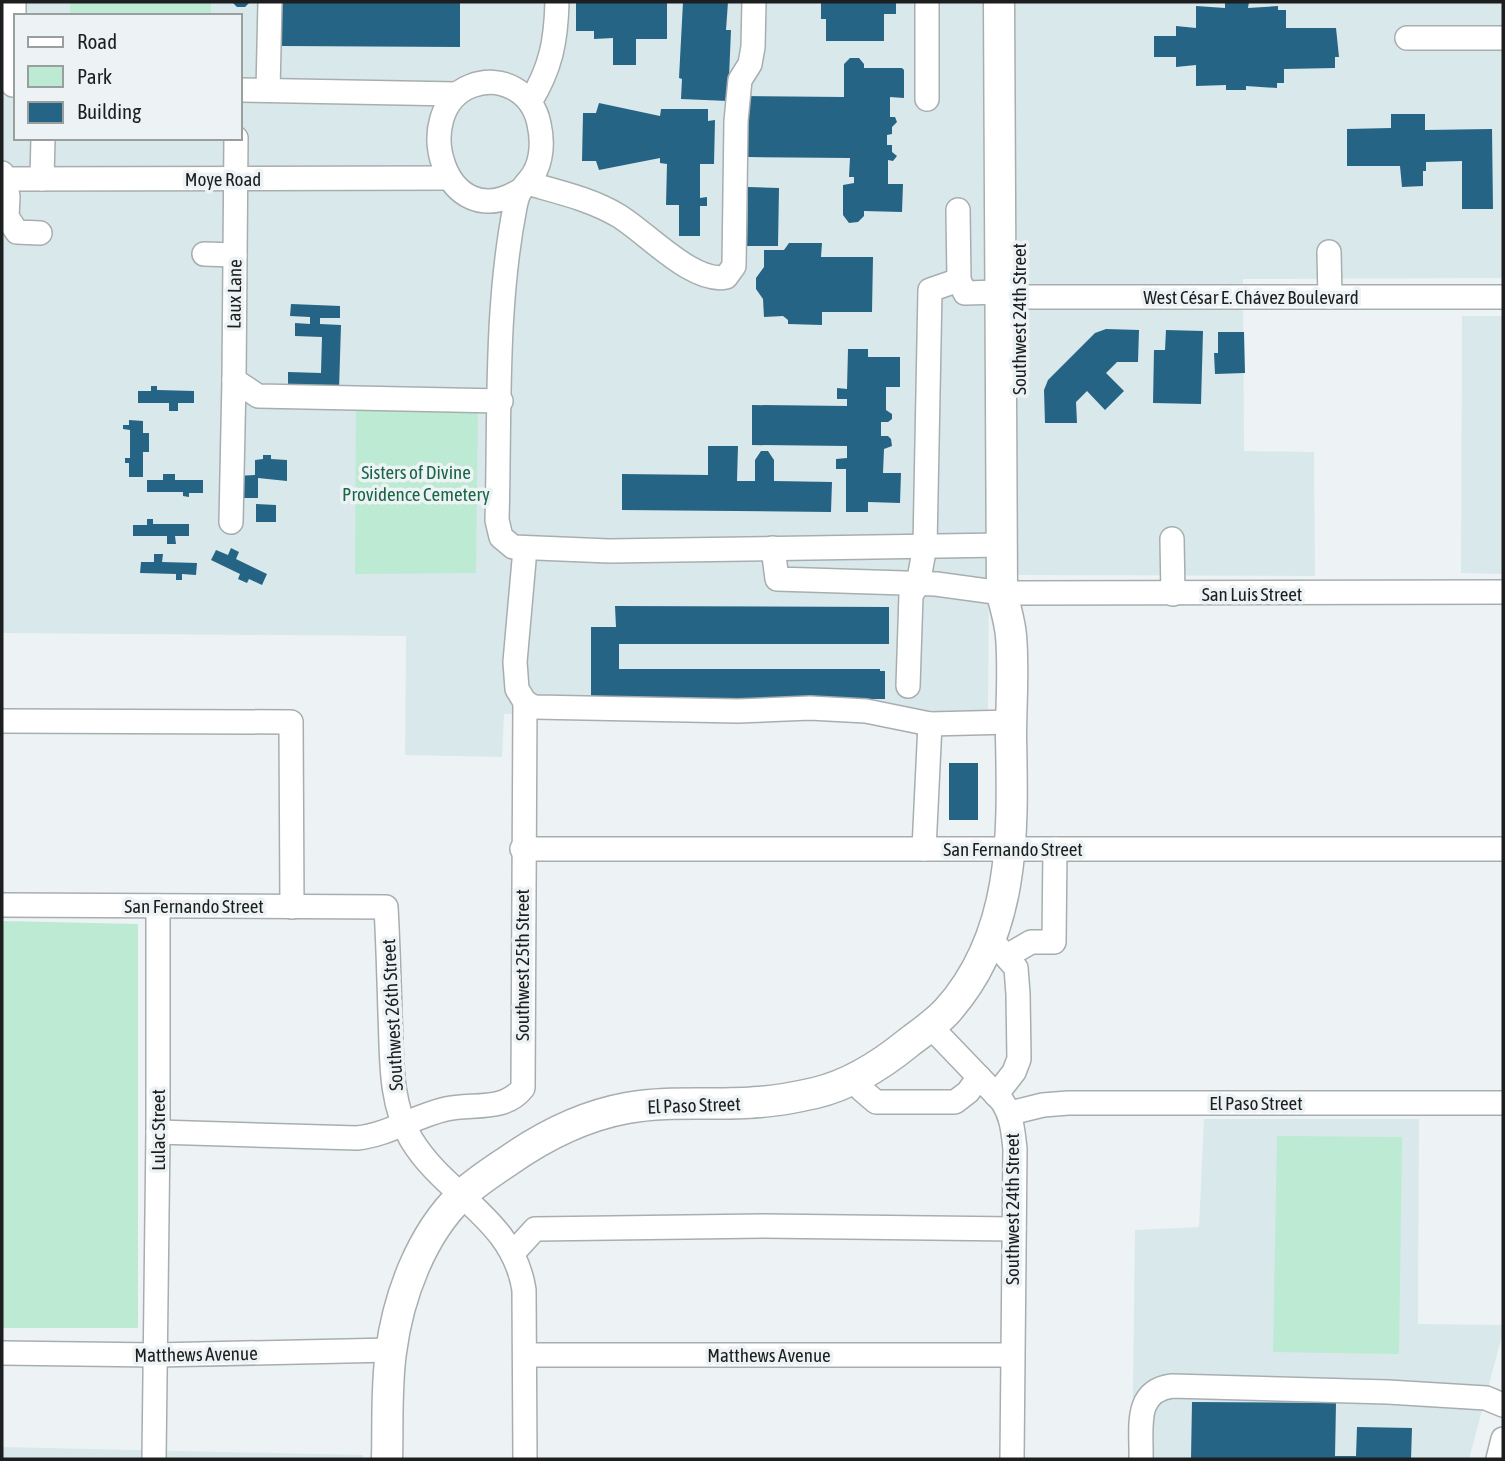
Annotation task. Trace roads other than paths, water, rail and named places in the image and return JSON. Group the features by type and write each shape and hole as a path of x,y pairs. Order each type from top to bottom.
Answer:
{"main road":[{"name":"Southwest 24th Street","path":"930,1026 947,1010 978,965 999,947 1000,912 1011,849 1011,593 999,2"},
{"name":"Southwest 24th Street","path":"1011,593 1002,545 1006,296 1017,2"},
{"name":"El Paso Street","path":"462,1195 529,1146 587,1118 628,1108 672,1103 759,1102 817,1093 853,1079 894,1054 930,1026"},
{"path":"387,1459 391,1350 400,1307 417,1262 435,1227 462,1195"}],"street":[{"path":"10,90 14,2"},
{"path":"268,90 270,2"},
{"path":"530,102 549,66 554,47 557,2"},
{"path":"754,2 753,47 750,64 740,80 736,121 734,266 726,277 712,277 691,270 639,229 594,203 523,187 499,200 485,200 465,194 448,178 442,166 439,143 447,107 456,94 470,86 486,82 505,83 530,102 539,120 541,148 536,170 523,187 508,244 504,284 500,401 501,537 513,547 525,549 609,551 1002,545"},
{"path":"927,2 928,99"},
{"path":"1408,38 1503,38"},
{"path":"242,90 456,94"},
{"path":"42,179 43,140"},
{"name":"Laux Lane","path":"231,522 236,140"},
{"path":"3,176 8,197 7,217 17,232 40,233"},
{"name":"Moye Road","path":"3,176 42,179 448,178"},
{"path":"908,686 911,595 918,584 925,546 930,290 959,280 958,210"},
{"path":"1329,252 1330,297"},
{"path":"204,254 235,255"},
{"name":"West César E. Chávez Boulevard","path":"959,280 965,293 1006,296 1503,297"},
{"path":"234,380 258,397 500,401"},
{"path":"1172,539 1173,594"},
{"name":"San Luis Street","path":"773,548 777,579 918,584 1011,593 1503,592"},
{"name":"Southwest 25th Street","path":"404,1124 454,1108 501,1104 512,1099 523,1088 524,708 517,689 515,662 525,549"},
{"path":"524,708 738,711 810,708 866,711 930,724 1011,722"},
{"path":"2,721 291,722 292,906"},
{"path":"924,849 930,724"},
{"name":"San Fernando Street","path":"522,849 1503,849"},
{"path":"999,947 1054,942 1055,849"},
{"name":"San Fernando Street","path":"2,905 386,907"},
{"name":"Lulac Street","path":"153,1459 158,906"},
{"name":"Southwest 26th Street","path":"386,907 392,1066 396,1102 410,1139 429,1164 462,1195"},
{"path":"930,1026 1003,1104 1019,1059 1017,968 999,947"},
{"path":"853,1079 876,1102 955,1102 968,1092 979,1077"},
{"name":"El Paso Street","path":"1003,1104 1503,1103"},
{"name":"Southwest 24th Street","path":"1003,1104 1015,1149 1012,1459"},
{"path":"158,1132 357,1138 372,1136 404,1124"},
{"path":"462,1195 494,1226 513,1253 521,1271 524,1290 525,1459"},
{"path":"513,1253 535,1229 763,1226 1014,1229"},
{"name":"Matthews Avenue","path":"2,1353 156,1355 391,1350"},
{"name":"Matthews Avenue","path":"525,1354 1012,1355"},
{"path":"1142,1459 1142,1414 1148,1395 1159,1387 1388,1392 1486,1398 1503,1405"},
{"path":"1498,1459 1503,1439"}],"park label":[{"name":"Sisters of Divine Providence Cemetery","path":"416,483"}]}
